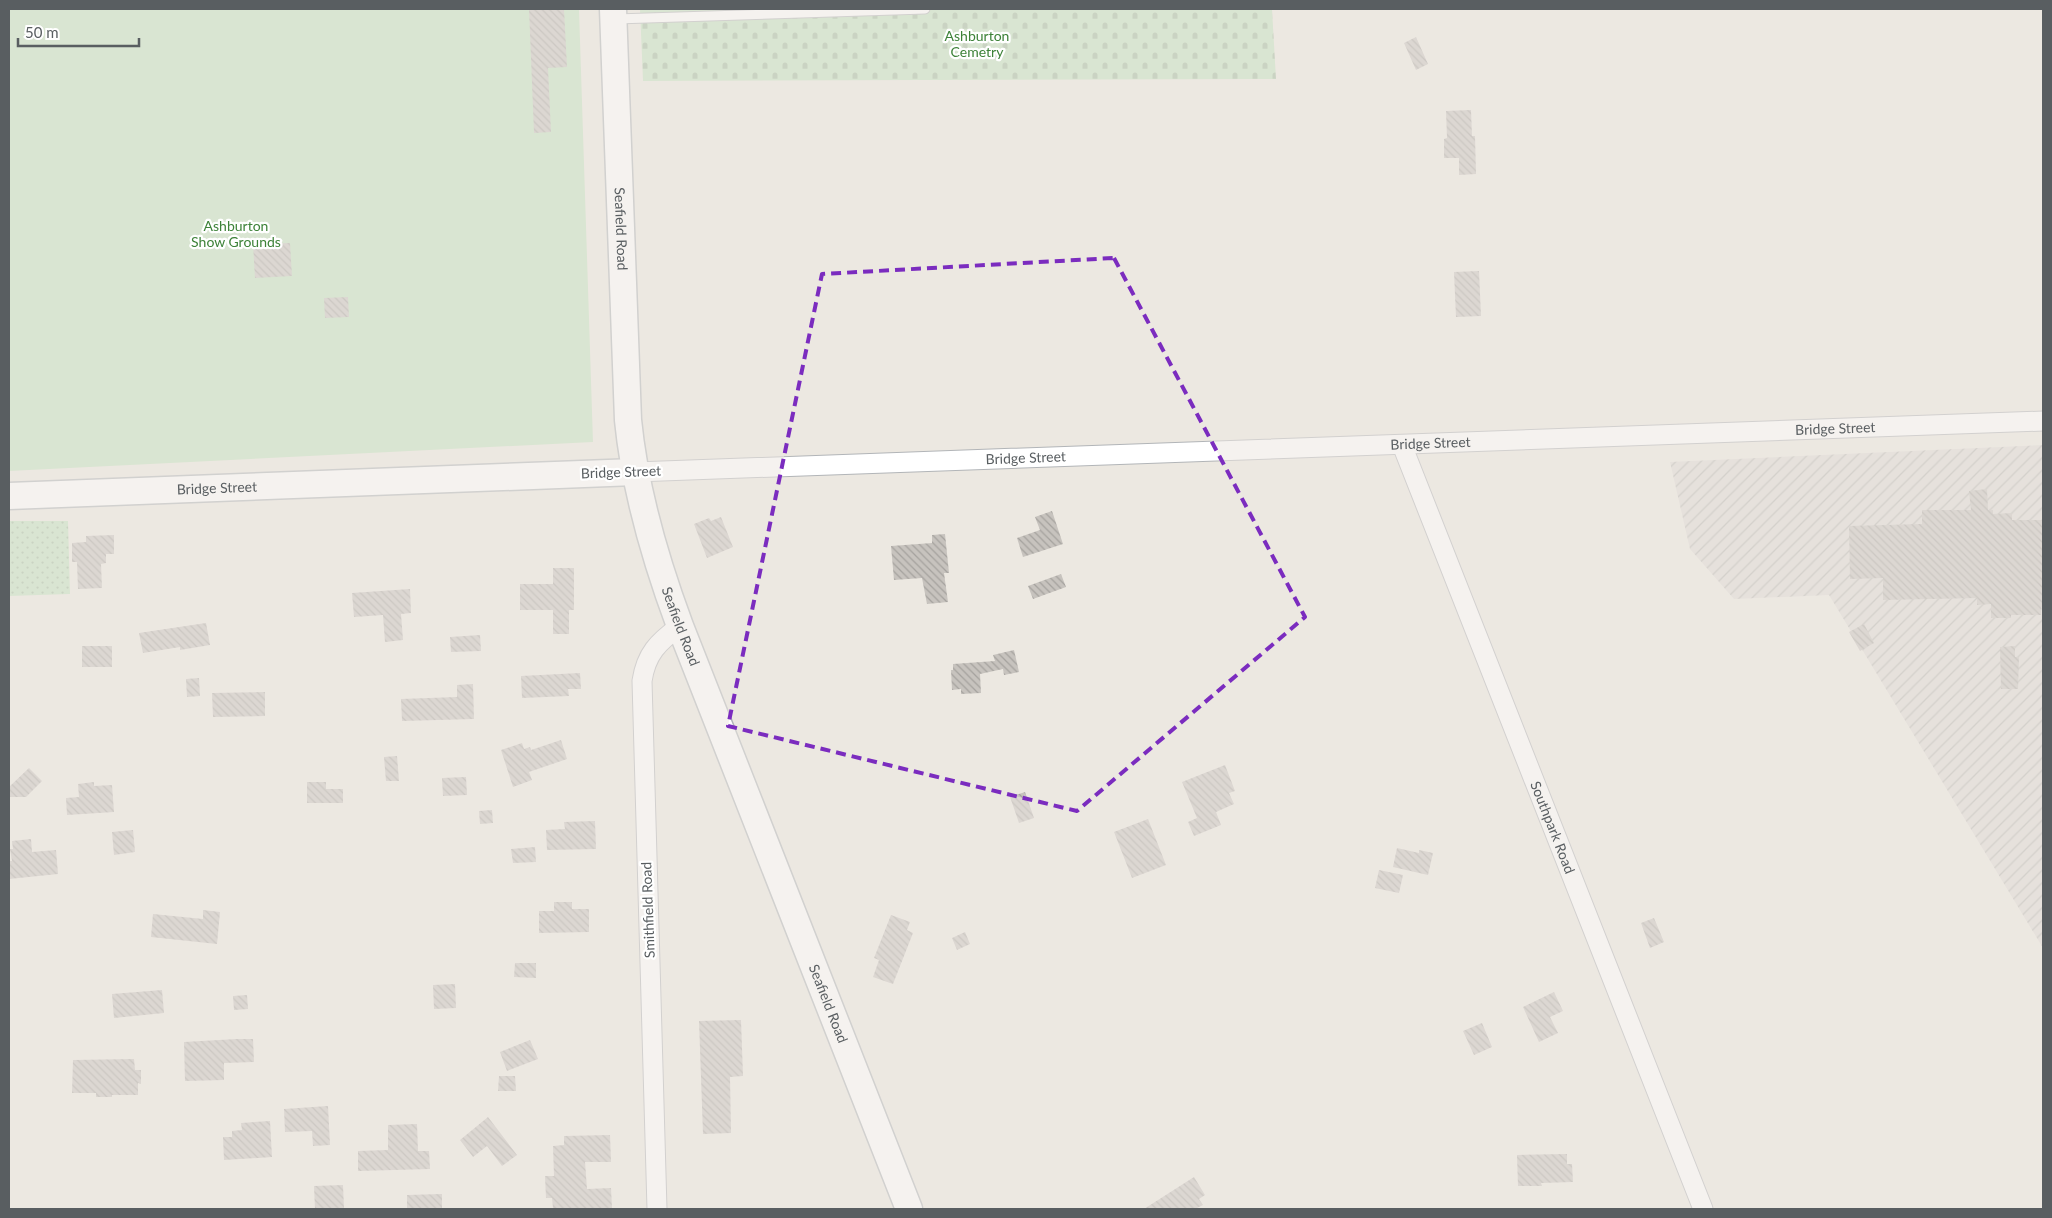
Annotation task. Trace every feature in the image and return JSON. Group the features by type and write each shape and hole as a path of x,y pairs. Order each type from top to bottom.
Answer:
{"street":[{"name":"Seafield Road","path":"613,14 628,420 635,472 652,547 680,626 909,1209"},
{"name":"Bridge Street","path":"9,496 2043,421"},
{"name":"Southpark Road","path":"1402,445 1703,1209"},
{"name":"Smithfield Road","path":"657,1209 642,681 644,666 657,645 680,626"}],"lane":[{"path":"613,14 925,9"}],"highlighted area":[{"path":"1114,258 1305,617 1077,811 728,726 822,274"}],"shaded area":[{"path":"2043,445 2043,948 1829,595 1734,599 1690,549 1670,462"}],"green space":[{"name":"Ashburton Show Grounds","path":"9,9 579,9 593,442 9,471"},
{"name":"Ashburton Cemetry","path":"640,9 1272,9 1276,79 643,81"},
{"path":"9,521 68,521 70,594 9,596"}],"building":[{"path":"529,9 564,9 567,67 548,68 551,132 534,133"},
{"path":"1416,37 1428,64 1416,70 1404,43"},
{"path":"1471,110 1472,136 1475,136 1476,174 1459,175 1459,158 1444,158 1444,139 1447,138 1446,111"},
{"path":"290,243 292,276 255,278 253,244"},
{"path":"1479,271 1481,316 1456,317 1454,272"},
{"path":"348,297 349,317 325,318 324,298"},
{"path":"1987,489 1988,510 1993,510 1993,514 2012,513 2012,520 2043,520 2043,607 2041,607 2041,615 2011,615 2011,618 1991,618 1991,604 1977,605 1977,598 1883,600 1883,578 1850,579 1849,526 1922,524 1922,510 1971,510 1969,491"},
{"path":"1052,511 1063,544 1023,557 1017,538 1040,530 1035,517"},
{"path":"721,517 733,547 707,558 694,524 709,518 711,521"},
{"path":"945,534 949,573 944,573 948,602 927,604 922,578 894,580 891,546 932,543 932,535"},
{"path":"114,535 114,554 106,554 106,563 101,564 102,588 78,589 77,562 72,562 72,543 86,542 86,536"},
{"path":"553,568 574,568 574,610 569,610 569,634 553,634 553,610 520,610 520,584 553,584"},
{"path":"1061,574 1066,587 1033,599 1028,586"},
{"path":"410,589 411,613 401,614 403,640 385,642 383,615 354,617 352,593"},
{"path":"206,623 210,645 180,650 180,647 143,653 139,633"},
{"path":"1864,624 1874,643 1860,651 1849,632"},
{"path":"480,635 481,651 451,652 450,637"},
{"path":"82,646 112,646 112,667 82,667"},
{"path":"2015,646 2015,657 2019,657 2018,689 2001,689 2000,647"},
{"path":"1014,650 1019,672 1004,675 1003,669 980,674 981,693 961,694 961,689 952,690 951,670 953,670 953,664 995,661 993,655"},
{"path":"580,673 581,689 568,689 569,696 522,698 521,676"},
{"path":"199,678 200,696 187,697 186,679"},
{"path":"473,684 474,719 402,721 401,699 457,697 457,685"},
{"path":"265,692 265,716 213,717 212,693"},
{"path":"561,740 567,759 529,772 532,780 513,787 501,750 522,743 524,749 530,747 531,750"},
{"path":"397,756 399,781 386,781 384,757"},
{"path":"1225,765 1235,791 1229,793 1234,804 1216,812 1221,825 1194,836 1188,822 1197,818 1182,782"},
{"path":"29,768 42,781 26,797 9,797 9,787"},
{"path":"466,777 467,795 443,796 442,778"},
{"path":"94,782 94,786 112,785 114,812 67,815 66,798 79,797 78,784"},
{"path":"307,782 326,782 326,789 343,789 343,803 307,803"},
{"path":"1025,792 1034,818 1019,823 1010,797"},
{"path":"492,810 493,823 480,824 479,811"},
{"path":"1148,819 1166,865 1132,878 1114,832"},
{"path":"595,821 596,849 547,850 546,830 565,829 564,822"},
{"path":"133,830 135,852 114,855 112,832"},
{"path":"31,839 32,852 56,850 58,874 9,879 9,861 12,861 10,849 13,849 12,841"},
{"path":"535,847 536,862 513,863 511,849"},
{"path":"1397,848 1419,853 1419,850 1433,853 1428,875 1393,867"},
{"path":"1379,870 1403,875 1399,893 1375,888"},
{"path":"554,902 572,902 572,909 589,909 589,932 539,933 539,911 554,911"},
{"path":"203,910 220,912 217,944 151,937 153,914 203,919"},
{"path":"891,915 910,922 907,930 913,933 893,984 873,977 879,960 874,958"},
{"path":"1654,918 1664,942 1650,948 1641,923"},
{"path":"965,932 970,944 957,950 952,938"},
{"path":"515,963 536,963 536,978 514,977"},
{"path":"455,984 456,1008 434,1009 433,985"},
{"path":"162,990 164,1013 114,1018 112,994"},
{"path":"1554,992 1563,1011 1550,1017 1558,1033 1539,1042 1523,1007"},
{"path":"247,995 248,1009 234,1010 233,996"},
{"path":"741,1020 743,1076 730,1077 731,1133 703,1134 699,1021"},
{"path":"1482,1023 1492,1047 1474,1055 1463,1031"},
{"path":"253,1039 254,1062 224,1063 224,1080 185,1081 184,1042"},
{"path":"530,1040 538,1059 507,1071 500,1052"},
{"path":"134,1059 135,1070 141,1070 141,1084 138,1083 138,1095 96,1097 96,1093 72,1093 73,1060"},
{"path":"499,1076 515,1076 516,1091 498,1091"},
{"path":"328,1106 330,1145 313,1146 312,1131 285,1132 284,1109"},
{"path":"488,1117 517,1155 502,1166 487,1146 473,1157 460,1140"},
{"path":"270,1121 272,1157 224,1160 223,1137 232,1137 232,1131 242,1130 241,1123"},
{"path":"417,1124 418,1151 429,1151 430,1169 358,1171 358,1151 388,1150 388,1125"},
{"path":"610,1135 611,1162 585,1162 587,1189 611,1188 612,1208 553,1208 552,1198 546,1198 545,1176 554,1176 553,1146 564,1145 564,1136"},
{"path":"1567,1154 1567,1164 1572,1164 1573,1182 1541,1183 1542,1186 1518,1186 1517,1155"},
{"path":"1194,1177 1205,1195 1199,1199 1203,1205 1195,1209 1144,1209"},
{"path":"343,1185 344,1209 315,1209 314,1186"},
{"path":"442,1194 442,1209 407,1209 407,1195"}]}
